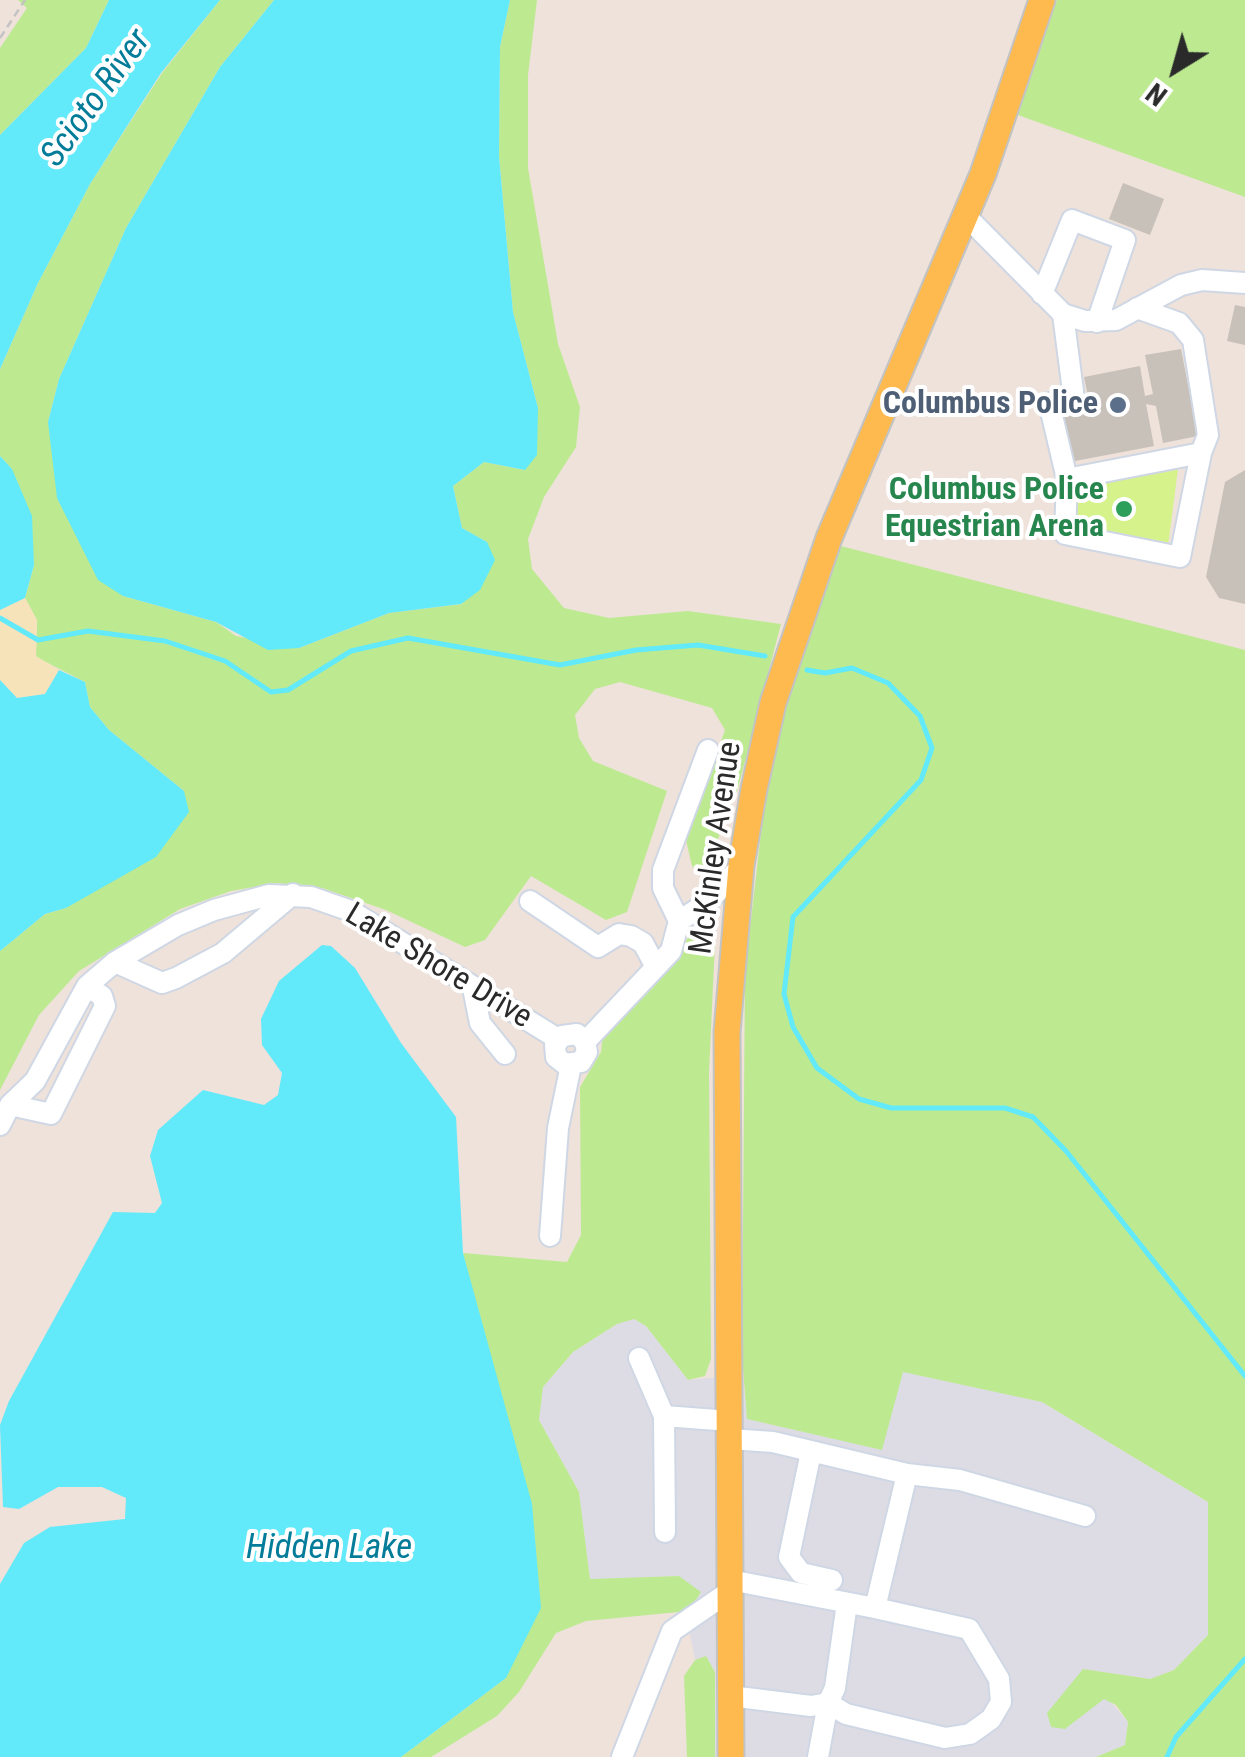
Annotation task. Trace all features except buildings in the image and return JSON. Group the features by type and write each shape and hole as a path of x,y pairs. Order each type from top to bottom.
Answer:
{"main road":[{"name":"McKinley Avenue","path":"731,1757 726,1032 741,866 773,704 829,538 966,216 1042,0"}],"street":[{"path":"966,216 1064,314 1098,322 1116,320 1181,285 1202,280 1245,284"},
{"path":"1042,294 1072,220 1125,240 1098,322"},
{"path":"1064,314 1074,399 1050,404 1067,479 1065,534 1180,557 1208,435 1194,340 1179,323 1137,308"},
{"path":"1067,479 1201,453"},
{"path":"550,1236 552,1181 571,1065 585,1058 585,1042 671,951 679,921 663,888 663,870 708,750"},
{"path":"679,921 708,902 741,866"},
{"path":"115,962 162,983 176,978 223,952 293,894"},
{"name":"Lake Shore Drive","path":"0,1125 10,1104 35,1081 87,986 115,962 214,910 249,898 293,894 332,903 370,921 558,1039"},
{"path":"530,900 598,947 619,934 631,936 643,943 656,966"},
{"path":"10,1104 50,1114 105,1006 102,996 87,986"},
{"path":"474,988 480,1022 506,1054"},
{"name":"Lake Shore Drive","path":"558,1039 572,1033 585,1042"},
{"name":"Lake Shore Drive","path":"558,1039 556,1056 571,1065"},
{"path":"639,1358 664,1416 665,1532"},
{"path":"664,1416 907,1474 960,1480 1085,1516"},
{"path":"811,1452 788,1557 801,1573 832,1580"},
{"path":"875,1608 907,1474"},
{"path":"622,1757 672,1630 730,1585 847,1602 969,1628 999,1679 1001,1702 991,1719 970,1734 944,1738 846,1714 828,1703 811,1706 730,1696"},
{"path":"818,1757 834,1688 847,1602"}],"path":[{"path":"0,38 25,0"}],"shaded area":[{"path":"634,1319 646,1326 688,1380 743,1375 747,1419 881,1449 902,1371 1042,1402 1208,1502 1208,1635 1174,1670 1150,1679 1082,1669 1128,1722 1125,1745 1096,1757 715,1757 715,1672 706,1656 695,1660 679,1576 590,1580 579,1492 539,1420 543,1387 573,1352 617,1324"}],"green space":[{"path":"18,0 109,0 86,48 0,135 0,48 27,8"},
{"path":"220,0 274,0 220,67 126,228 59,379 48,422 123,596 216,622 236,636 299,648 389,613 462,604 487,542 462,528 453,486 484,462 525,470 538,408 513,312 499,156 500,47 510,0 537,0 528,75 528,168 558,344 580,407 576,447 544,497 528,539 532,569 564,608 609,618 688,611 781,624 738,788 705,872 692,866 686,840 725,730 712,708 620,682 595,689 575,715 579,738 593,761 667,791 627,912 606,920 531,876 485,940 465,947 386,910 322,888 277,883 231,891 180,909 79,971 39,1015 0,1090 0,951 45,914 66,908 184,791 109,730 90,707 85,682 36,657 37,620 25,598 34,565 12,469 0,456 0,369 38,283 90,184 162,73"},
{"path":"1057,0 1245,0 1245,197 1018,115"},
{"name":"Columbus Police Equestrian Arena","path":"1178,469 1168,546 1075,531 1075,486"},
{"path":"837,545 1245,650 1245,1757 1096,1757 1125,1745 1128,1722 1116,1705 1104,1699 1065,1729 1051,1727 1047,1713 1083,1669 1150,1679 1174,1670 1208,1635 1208,1502 1042,1402 903,1372 882,1450 747,1419 742,1355 745,973 763,815 786,706"},
{"path":"706,914 716,921 709,1072 711,1359 705,1376 688,1380 646,1326 634,1319 617,1324 573,1352 543,1387 539,1420 579,1492 590,1579 679,1576 701,1592 689,1611 586,1621 556,1633 519,1692 497,1716 431,1757 401,1757 506,1678 485,1345 463,1253 567,1262 581,1235 580,1087 601,1052 604,1024 692,934"},
{"path":"706,1656 715,1672 715,1757 687,1757 684,1676 695,1660"}],"sand":[{"path":"25,598 37,620 36,656 59,670 45,694 17,698 0,680 0,610"}],"water":[{"name":"Scioto River","path":"109,0 220,0 161,73 90,184 38,283 0,369 0,135 86,48"},
{"path":"274,0 510,0 500,47 499,156 513,312 538,408 537,455 525,470 484,462 453,486 462,528 487,542 495,560 480,590 461,604 389,613 299,648 268,650 216,622 123,596 98,580 57,498 48,422 59,379 126,228 220,67"},
{"path":"0,456 12,469 32,516 34,565 25,598 0,610"},
{"path":"59,670 85,682 90,707 109,730 184,791 189,812 156,857 66,908 45,914 0,951 0,680 17,698 45,694"},
{"name":"Hidden Lake","path":"322,945 331,946 355,968 401,1043 456,1117 463,1253 532,1504 541,1608 506,1678 401,1757 0,1757 0,1584 24,1543 50,1527 125,1519 126,1498 102,1487 58,1487 19,1509 3,1507 0,1425 9,1401 113,1212 155,1213 162,1203 150,1156 158,1130 203,1090 264,1105 278,1095 282,1073 262,1045 261,1019 279,981"}],"waterway":[{"path":"0,618 38,640 88,631 165,641 225,661 271,692 288,690 351,651 408,638 560,665 636,650 698,645 765,656"},
{"path":"807,670 825,673 852,668 888,683 920,716 932,748 921,780 793,917 784,994 793,1027 817,1068 859,1099 891,1108 1005,1108 1033,1117 1066,1151 1245,1376"},
{"path":"1167,1757 1176,1737 1245,1659"}],"place":[{"name":"Columbus Police","path":"1118,405"},
{"name":"Columbus Police Equestrian Arena","path":"1124,509"}]}
